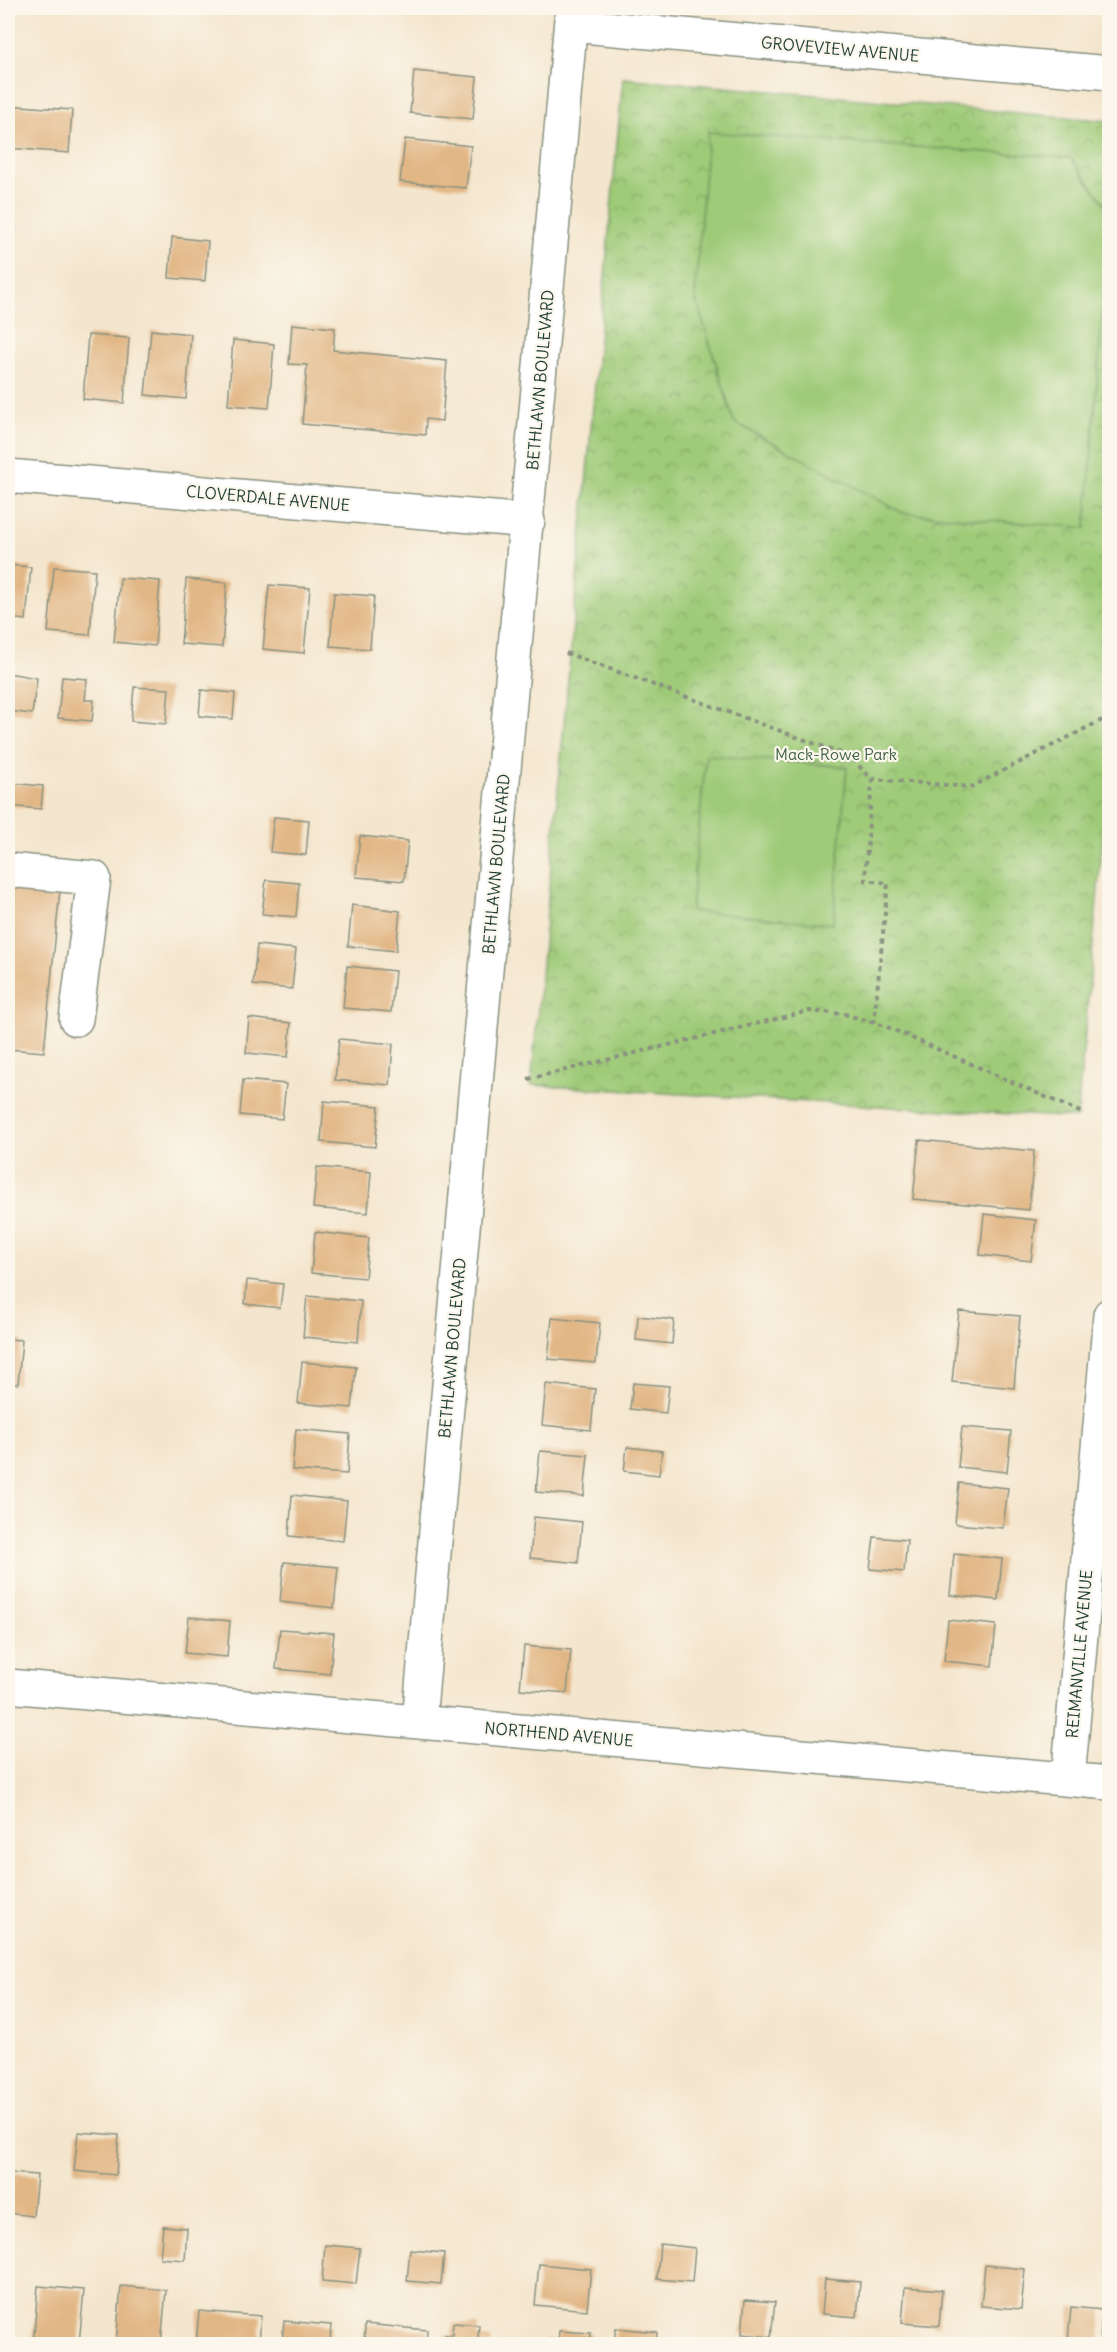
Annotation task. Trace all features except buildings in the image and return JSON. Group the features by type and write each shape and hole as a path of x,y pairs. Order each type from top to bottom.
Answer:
{"street":[{"name":"GROVEVIEW AVENUE","path":"571,16 1110,73"},
{"name":"BETHLAWN BOULEVARD","path":"419,1721 528,521 571,16"},
{"name":"CLOVERDALE AVENUE","path":"8,476 528,521"},
{"path":"8,870 94,878 76,1019"},
{"name":"REIMANVILLE AVENUE","path":"1068,1779 1110,1315"},
{"name":"NORTHEND AVENUE","path":"8,1686 1110,1783"}],"path":[{"path":"566,652 849,756 872,779 971,787 1110,716"},
{"path":"872,779 865,879 888,883 874,1022"},
{"path":"528,1079 809,1011 844,1014 874,1022 1082,1113"}],"green space":[{"name":"Mack-Rowe Park","path":"623,78 1109,121 1110,759 1077,1118 531,1085"},
{"path":"708,132 1071,158 1110,211 1086,528 903,513 734,422 695,296"},
{"path":"706,755 847,767 833,924 691,911"}]}
